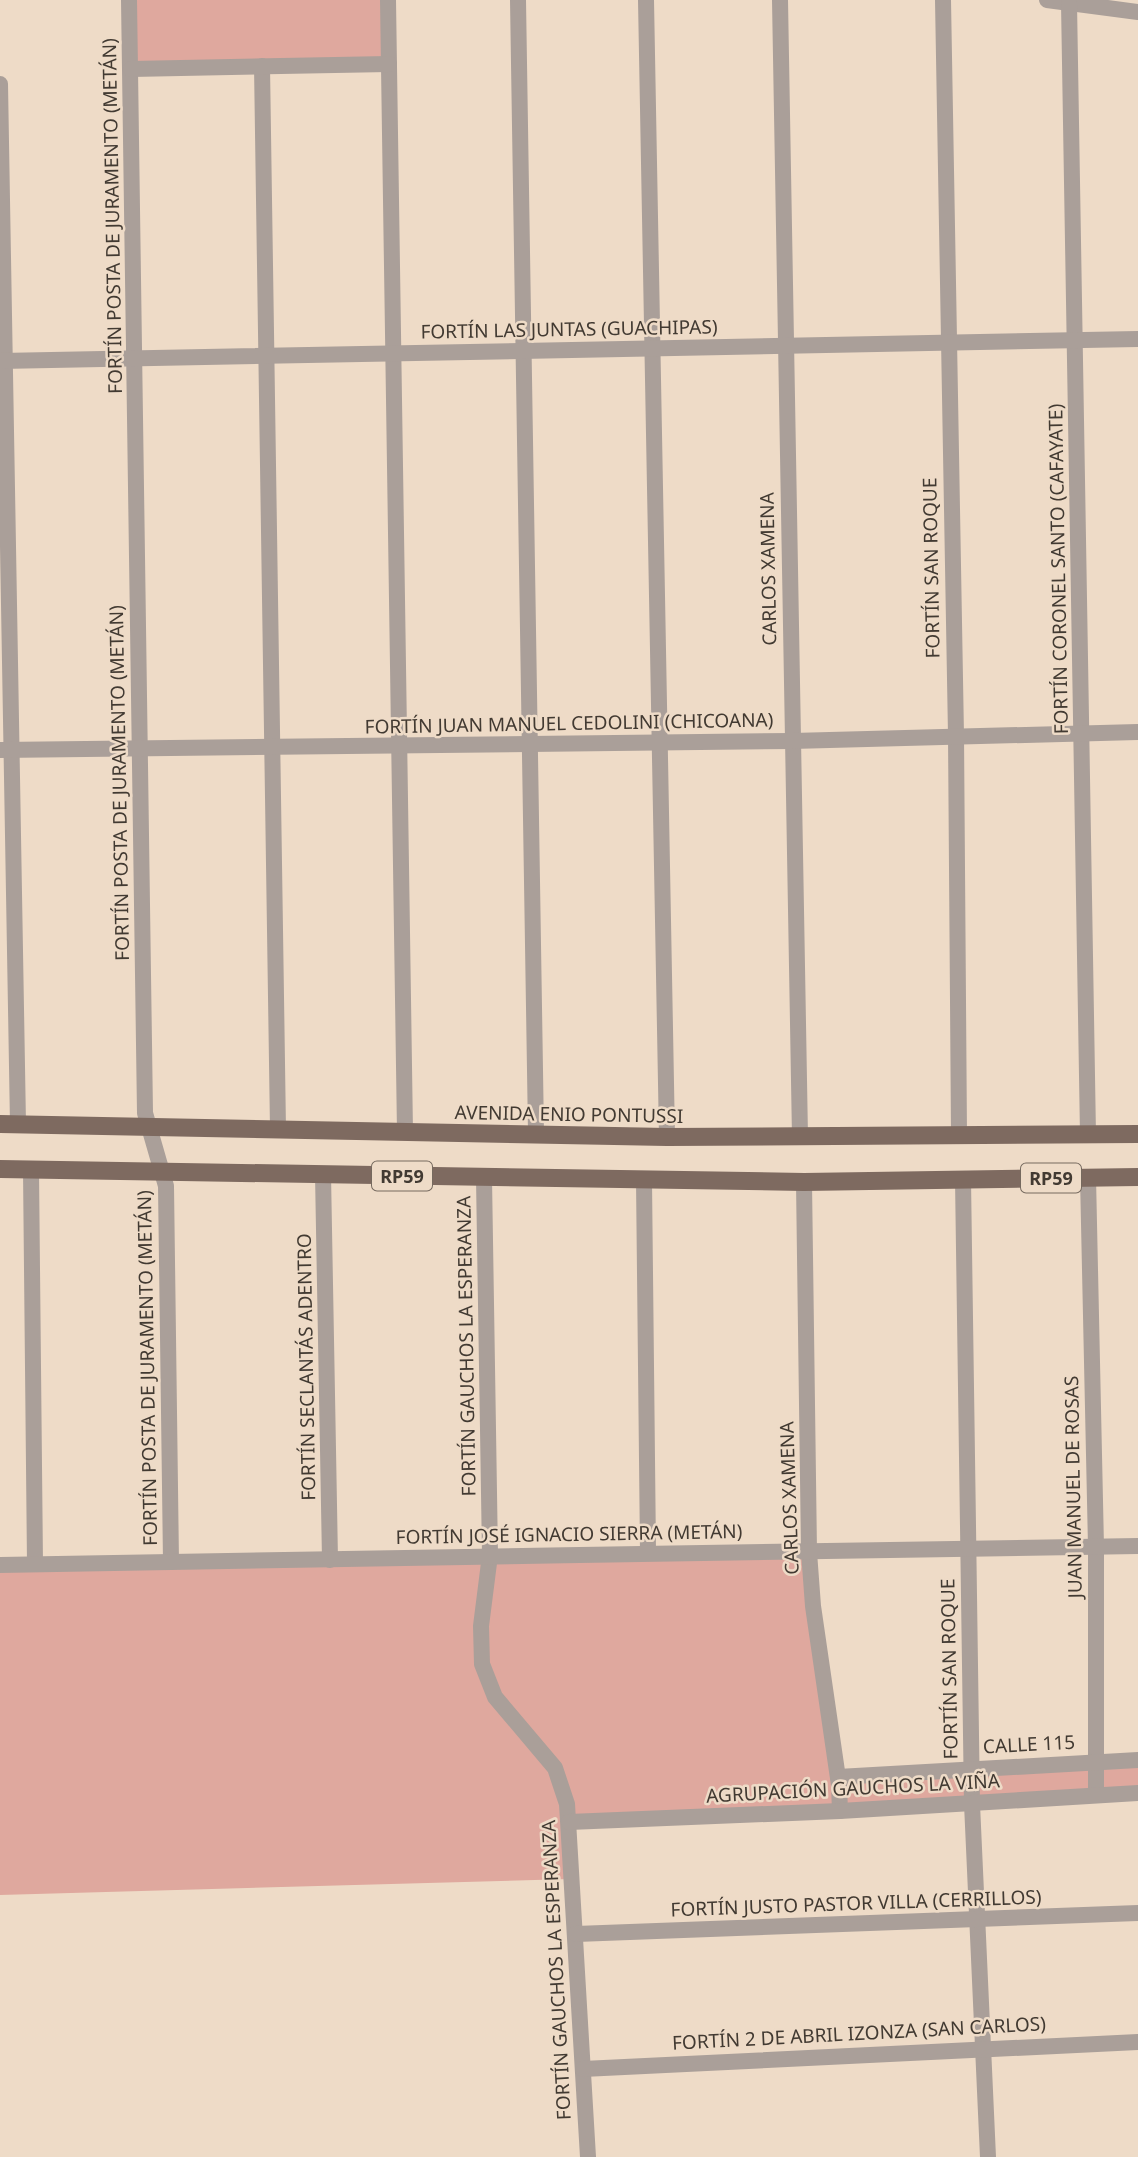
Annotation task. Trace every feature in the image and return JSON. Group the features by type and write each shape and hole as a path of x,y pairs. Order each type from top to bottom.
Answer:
{"main road":[{"name":"AVENIDA ENIO PONTUSSI","path":"0,1124 667,1137 1138,1134"},
{"name":"RP59","path":"0,1170 804,1182 1138,1177"}],"street":[{"name":"FORTÍN POSTA DE JURAMENTO (METÁN)","path":"129,0 139,749 148,1128 164,1171 171,1562"},
{"path":"388,0 405,1132"},
{"path":"518,0 536,1133"},
{"path":"646,0 667,1137"},
{"name":"CARLOS XAMENA","path":"780,0 800,1136"},
{"name":"FORTÍN SAN ROQUE","path":"943,0 956,735 959,1134"},
{"path":"1047,0 1132,7"},
{"name":"FORTÍN CORONEL SANTO (CAFAYATE)","path":"1069,3 1088,1135"},
{"path":"131,69 390,64"},
{"path":"262,66 278,1129"},
{"path":"0,84 6,750 18,1124"},
{"name":"FORTÍN LAS JUNTAS (GUACHIPAS)","path":"3,361 267,358 1138,339"},
{"name":"FORTÍN JUAN MANUEL CEDOLINI (CHICOANA)","path":"6,750 792,741 1138,732"},
{"path":"30,1170 34,1564"},
{"name":"FORTÍN SECLANTÁS ADENTRO","path":"323,1174 330,1560"},
{"name":"JUAN MANUEL DE ROSAS","path":"1088,1177 1096,1547 1096,1795"},
{"name":"FORTÍN GAUCHOS LA ESPERANZA","path":"484,1178 490,1555 480,1648 486,1680 495,1697 555,1768 567,1804 588,2157"},
{"name":"FORTÍN SAN ROQUE","path":"963,1179 972,1804 988,2157"},
{"path":"644,1180 648,1552"},
{"name":"CARLOS XAMENA","path":"804,1182 809,1552 813,1606 841,1811"},
{"name":"FORTÍN JOSÉ IGNACIO SIERRA (METÁN)","path":"0,1565 648,1552 1138,1546"},
{"name":"CALLE 115","path":"838,1777 1138,1760"},
{"name":"AGRUPACIÓN GAUCHOS LA VIÑA","path":"569,1822 841,1811 1138,1793"},
{"name":"FORTÍN JUSTO PASTOR VILLA (CERRILLOS)","path":"576,1934 1138,1913"},
{"name":"FORTÍN 2 DE ABRIL IZONZA (SAN CARLOS)","path":"583,2068 982,2047 1138,2042"}],"shaded area":[{"path":"134,0 384,0 386,60 136,65"},
{"path":"807,1555 834,1777 1138,1761 1138,1792 567,1823 570,1879 0,1895 0,1569"}]}
